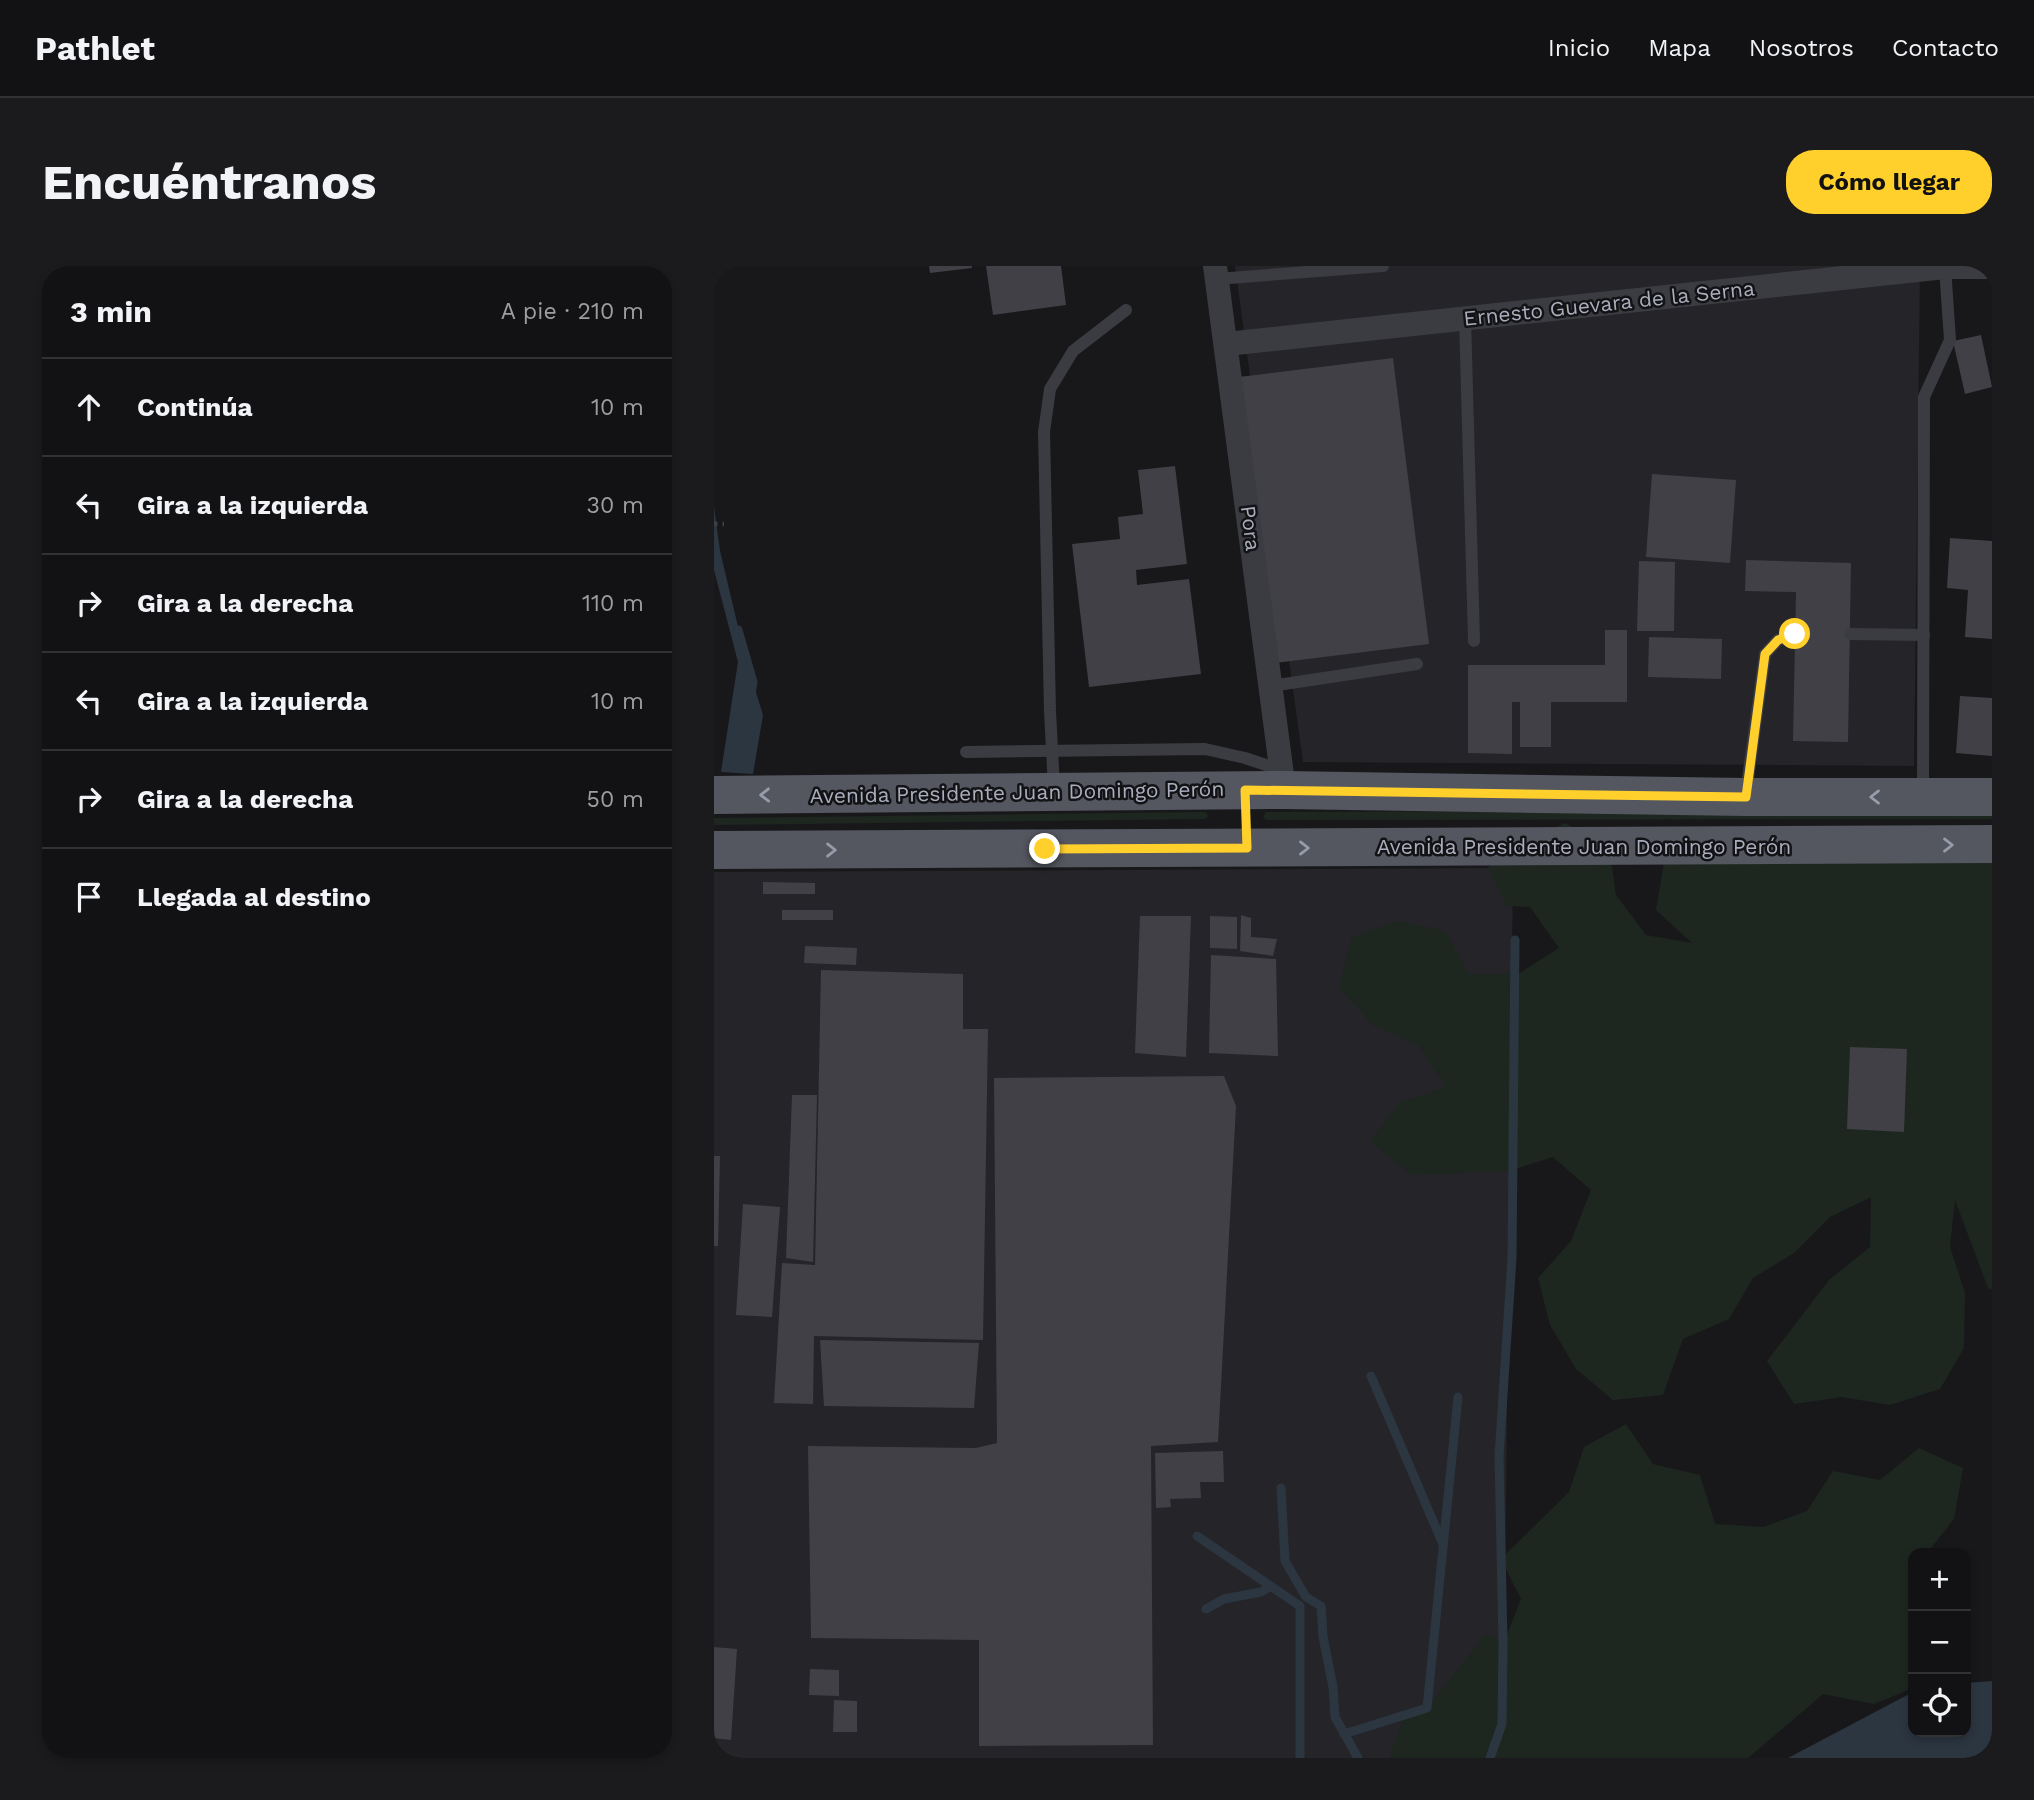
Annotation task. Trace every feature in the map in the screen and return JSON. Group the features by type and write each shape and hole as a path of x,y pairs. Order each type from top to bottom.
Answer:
{"main road":[{"name":"Avenida Presidente Juan Domingo Perón","path":"714,795 1245,790 1283,780 1746,797 1992,797"},
{"path":"1245,790 1247,848"},
{"name":"Avenida Presidente Juan Domingo Perón","path":"714,850 1992,844"}],"street":[{"name":"Ernesto Guevara de la Serna","path":"1227,344 1945,266 1992,267"},
{"name":"Pora","path":"1217,273 1283,780"}],"lane":[{"path":"1217,273 1382,266"},
{"path":"1923,797 1924,397 1950,340 1945,266"},
{"path":"1055,792 1044,432 1050,389 1073,351 1126,310"},
{"path":"1465,318 1474,641"},
{"path":"1746,797 1765,654 1778,640 1795,634"},
{"path":"1850,634 1924,635"},
{"path":"1271,686 1417,664"},
{"path":"966,752 1205,748 1245,758 1283,780"}],"path":[{"path":"714,524 724,524"}],"shaded area":[{"path":"1235,266 1920,266 1914,766 1303,762"},
{"path":"1992,810 1992,819 1266,820 1263,817 1266,812"},
{"path":"1206,812 1206,819 714,825 714,818"},
{"path":"1565,823 1609,846 1616,895 1646,935 1692,943 1656,910 1665,857 1706,826 1853,860 1992,850 1992,1289 1988,1288 1955,1200 1950,1247 1965,1293 1964,1348 1940,1389 1890,1405 1842,1397 1794,1404 1767,1361 1829,1280 1870,1247 1871,1197 1830,1217 1794,1253 1753,1278 1729,1319 1683,1339 1663,1395 1613,1400 1576,1369 1550,1325 1538,1278 1571,1241 1591,1190 1553,1157 1508,1171 1411,1175 1370,1141 1401,1102 1446,1087 1418,1045 1373,1025 1339,987 1352,937 1397,921 1445,931 1469,974 1518,974 1559,948 1530,907 1507,906 1488,867 1518,846"},
{"path":"1513,868 1503,1758 714,1758 714,872"},
{"path":"1626,1424 1653,1464 1700,1475 1715,1524 1763,1527 1807,1511 1833,1471 1880,1480 1919,1448 1963,1468 1954,1519 1931,1548 1908,1548 1908,1690 1874,1704 1823,1694 1748,1758 1389,1758 1407,1709 1427,1708 1486,1634 1504,1642 1521,1599 1501,1559 1569,1492 1584,1447"}],"water":[{"path":"714,506 720,551 746,660 763,715 753,774 721,772 738,662 714,570"},
{"path":"1992,1681 1992,1758 1788,1758 1908,1695 1908,1737 1971,1737 1971,1683"}],"building":[{"path":"929,266 972,266 972,268 930,273"},
{"path":"986,266 1061,266 1066,305 993,315"},
{"path":"1981,335 1992,387 1965,394 1953,341"},
{"path":"1393,358 1429,644 1275,663 1239,377"},
{"path":"1175,466 1187,564 1136,570 1137,585 1189,579 1201,674 1089,687 1072,544 1120,539 1118,517 1143,514 1138,470"},
{"path":"1652,474 1736,480 1730,563 1646,557"},
{"path":"1950,538 1992,541 1992,639 1965,637 1968,590 1947,588"},
{"path":"1746,560 1851,563 1848,742 1793,741 1796,592 1745,591"},
{"path":"1639,561 1675,562 1674,631 1637,631"},
{"path":"1605,630 1627,630 1627,702 1551,702 1551,747 1520,747 1520,702 1512,702 1512,754 1468,753 1468,665 1605,665"},
{"path":"1649,637 1722,639 1721,679 1648,677"},
{"path":"1960,696 1992,698 1992,756 1956,753"},
{"path":"763,882 815,883 815,894 763,894"},
{"path":"782,910 833,910 833,920 782,920"},
{"path":"1241,915 1251,918 1251,937 1277,939 1273,956 1240,951"},
{"path":"1140,916 1191,916 1186,1057 1135,1053"},
{"path":"1210,916 1237,917 1237,949 1210,948"},
{"path":"805,946 857,948 856,965 804,963"},
{"path":"1211,955 1276,959 1278,1056 1209,1053"},
{"path":"821,970 963,974 963,1029 988,1029 983,1340 814,1336 813,1404 774,1403 782,1263 815,1265"},
{"path":"1850,1047 1907,1049 1904,1132 1847,1129"},
{"path":"1224,1076 1236,1106 1218,1442 1151,1446 1153,1745 979,1746 979,1640 811,1638 808,1446 976,1448 997,1443 994,1078"},
{"path":"792,1095 817,1095 813,1262 786,1258"},
{"path":"714,1156 720,1156 718,1246 714,1246"},
{"path":"743,1204 780,1207 772,1317 736,1315"},
{"path":"820,1340 979,1343 974,1408 824,1406"},
{"path":"1223,1451 1224,1482 1200,1482 1201,1498 1170,1499 1171,1507 1156,1508 1155,1453"},
{"path":"714,1647 737,1649 731,1740 714,1738"},
{"path":"810,1669 839,1670 839,1696 809,1695"},
{"path":"834,1700 857,1701 857,1732 833,1732"}],"waterway":[{"path":"738,630 753,682 751,694"},
{"path":"1490,1758 1502,1724 1499,1456 1512,1258 1515,940"},
{"path":"1371,1376 1442,1542"},
{"path":"1344,1734 1427,1708 1458,1397"},
{"path":"1281,1488 1285,1561 1306,1597 1321,1606 1335,1717 1358,1758"},
{"path":"1197,1536 1300,1606 1300,1758"},
{"path":"1206,1609 1224,1599 1261,1592 1271,1586"}],"route":[{"path":"1045,849 1247,848 1245,790 1746,797 1765,654 1778,640 1795,634"}]}
